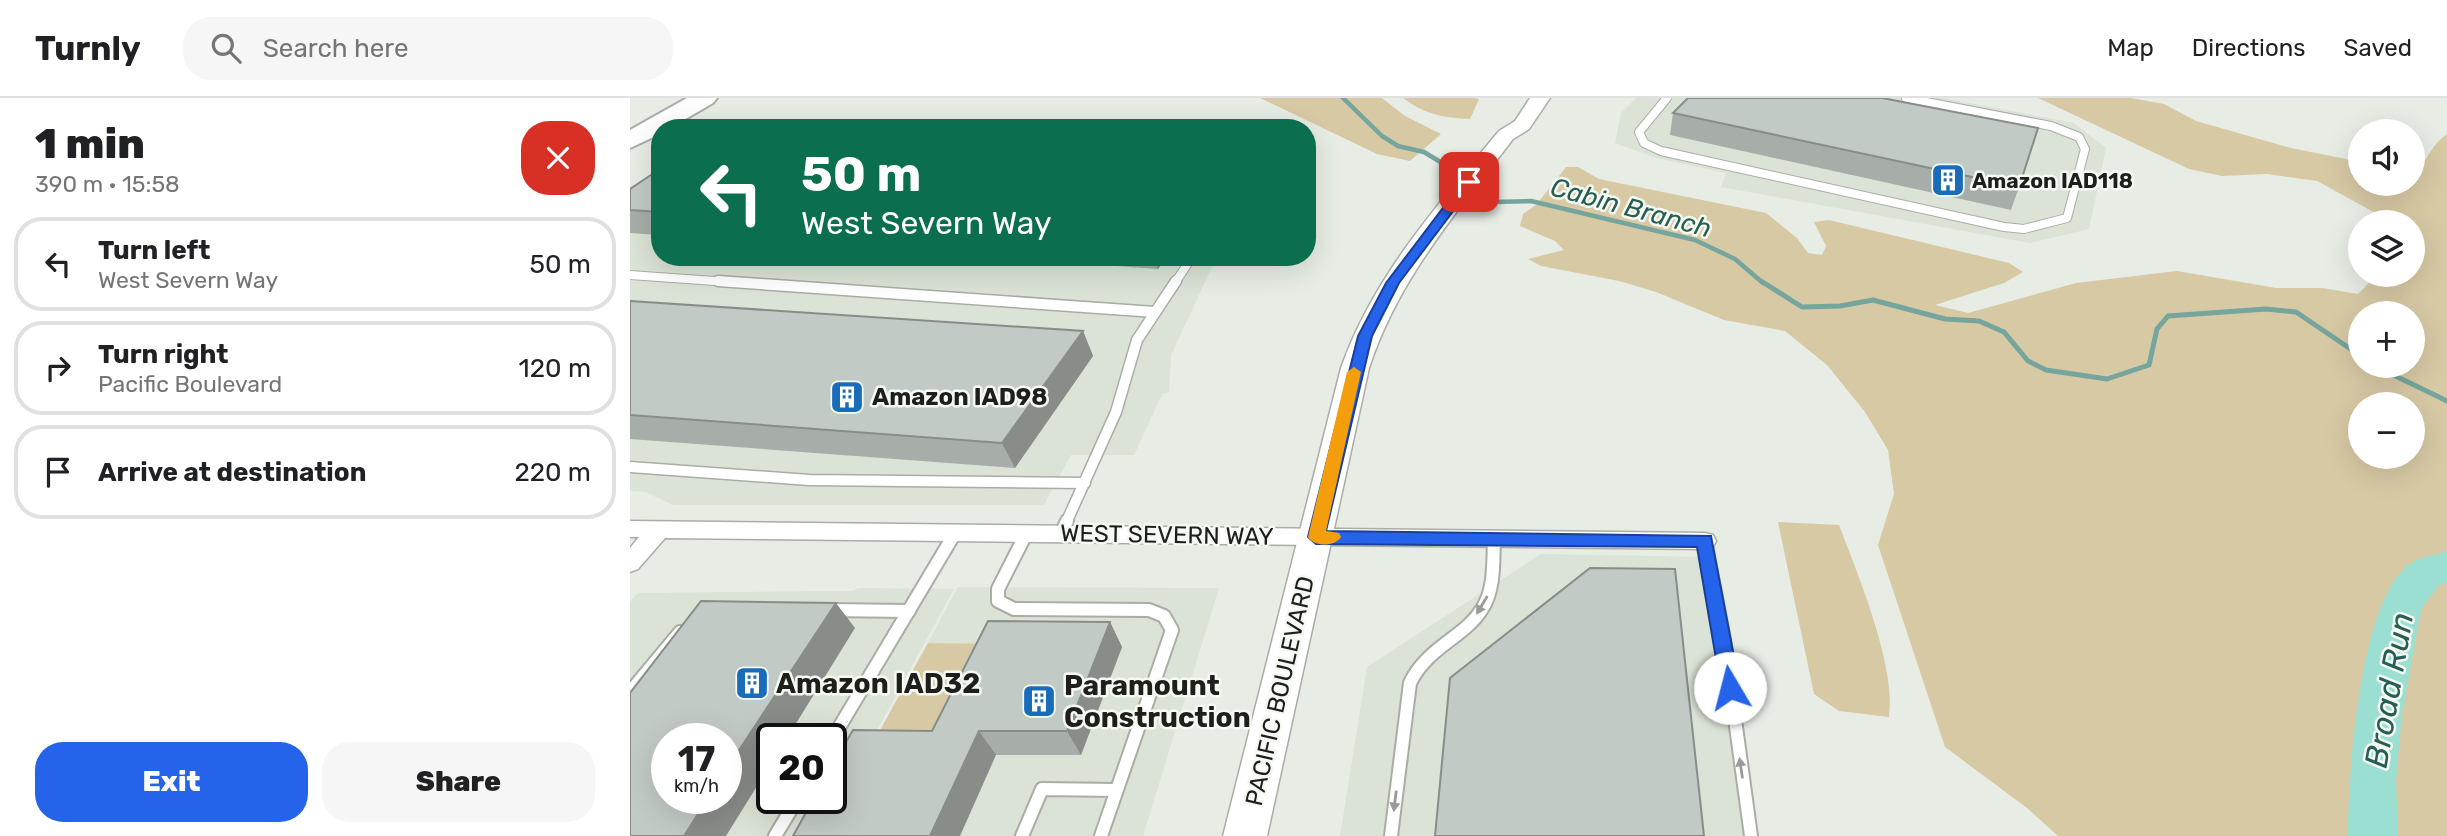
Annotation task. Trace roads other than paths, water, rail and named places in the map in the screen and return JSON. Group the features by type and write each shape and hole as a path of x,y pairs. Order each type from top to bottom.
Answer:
{"highway":[{"path":"630,117 666,98"},
{"path":"668,119 705,98"},
{"path":"630,140 651,128"}],"main road":[{"name":"PACIFIC BOULEVARD","path":"1245,836 1359,353 1376,311 1409,259 1506,135 1522,125 1540,98"},
{"name":"PACIFIC BOULEVARD","path":"1506,135 1503,124 1512,101"}],"street":[{"name":"WEST SEVERN WAY","path":"630,529 1705,541"},
{"path":"630,563 659,530"}],"lane":[{"path":"1668,98 1639,132 1644,143 1661,151 2004,227 2024,229 2067,218 2085,149 2078,137 2051,126 1906,98"},
{"path":"1060,534 1116,412 1138,340 1186,266"},
{"path":"630,275 1155,312"},
{"path":"630,467 809,480 1084,483"},
{"path":"842,723 955,533"},
{"path":"1026,534 998,589 998,601 1014,609 1149,610 1161,612 1169,619 1172,629 1101,836"},
{"path":"1391,836 1410,682 1418,666 1482,610 1492,585 1494,539"},
{"path":"1705,541 1724,639 1751,836"},
{"path":"813,610 908,611"},
{"path":"630,692 669,643 690,626"},
{"path":"1022,836 1042,789 1116,790"},
{"path":"775,836 788,814"}],"waterway":[{"name":"Cabin Branch","path":"1343,98 1382,136 1398,146 1424,152 1460,174 1477,195 1492,202 1531,201 1695,240 1735,259 1763,283"},
{"name":"Cabin Branch","path":"1761,281 1802,307 1840,306 1873,300 1945,319 1979,321 2004,332 2028,361 2046,370 2107,379 2149,365 2157,329 2168,316 2266,309 2296,312 2348,347"},
{"name":"Cabin Branch","path":"2400,378 2447,401"},
{"name":"Broad Run","path":"2373,836 2372,781 2379,714 2401,604 2425,574 2447,567"}],"place":[{"name":"Amazon IAD118","path":"1948,180"},
{"name":"Amazon IAD98","path":"847,397"},
{"name":"Amazon IAD32","path":"752,683"},
{"name":"Paramount Construction","path":"1039,701"}]}
